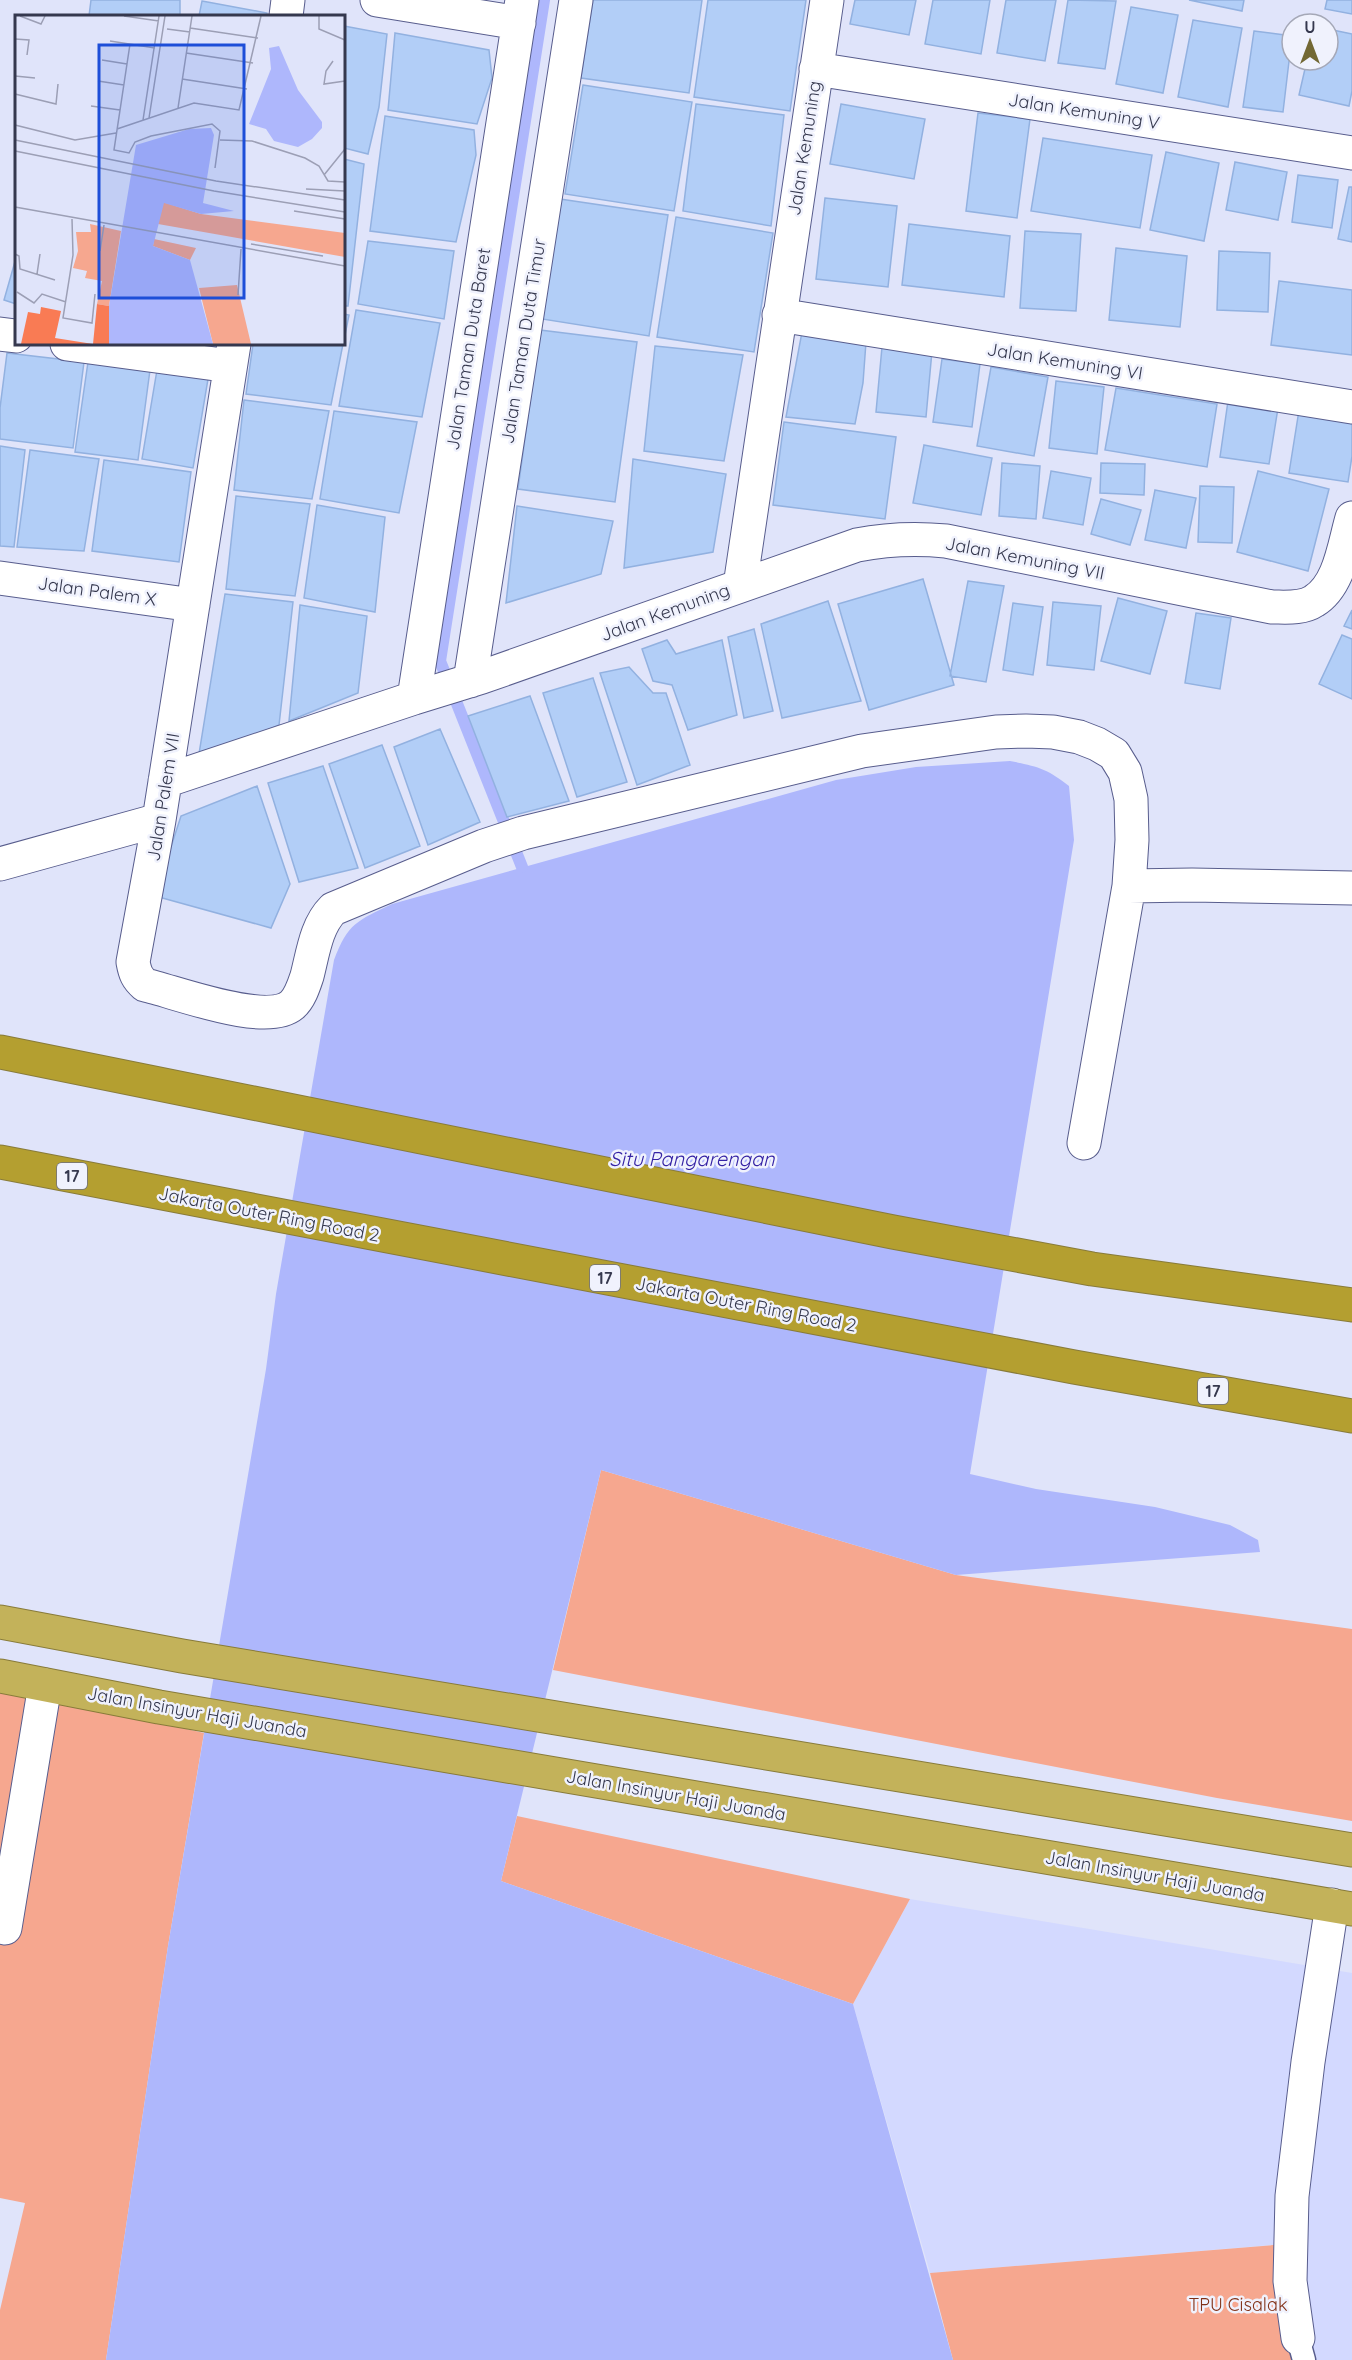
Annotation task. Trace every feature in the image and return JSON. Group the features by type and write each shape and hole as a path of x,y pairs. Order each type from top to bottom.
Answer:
{"highway":[{"path":"0,1052 881,1230 1092,1269 1352,1305"},
{"name":"Jakarta Outer Ring Road 2","path":"0,1162 1074,1367 1352,1416"},
{"path":"0,1623 182,1656 1352,1850"},
{"name":"Jalan Insinyur Haji Juanda","path":"0,1676 159,1707 1342,1907"}],"street":[{"path":"286,15 288,0"},
{"path":"377,0 520,11"},
{"name":"Jalan Taman Duta Timur","path":"444,689 576,0"},
{"name":"Jalan Kemuning","path":"165,781 444,689 740,586 827,0"},
{"name":"Jalan Taman Duta Baret","path":"444,689 520,11"},
{"name":"Jalan Kemuning V","path":"816,69 1352,153"},
{"name":"Jalan Kemuning VI","path":"779,315 1352,407"},
{"path":"0,334 15,336"},
{"path":"82,345 232,355"},
{"name":"Jalan Palem VII","path":"232,355 159,820 133,962 135,974 145,985 202,1002 253,1011 267,1012 292,1005 304,985 323,919 338,906 484,846 523,833 862,751 996,732 1053,732 1079,737 1114,754 1125,772 1131,799 1132,840 1129,886"},
{"name":"Jalan Kemuning VII","path":"740,586 857,545 885,539 909,538 946,541 1272,607 1297,607 1313,602 1326,590 1336,574 1352,518"},
{"name":"Jalan Palem X","path":"0,578 194,605"},
{"path":"0,864 159,820"},
{"path":"1084,1143 1129,886 1352,888"},
{"path":"5,1928 45,1685"},
{"path":"1301,2349 1290,2281 1292,2196 1308,2062 1342,1907"}],"shaded area":[{"path":"910,1899 1352,1973 1352,2360 1308,2360 1285,2244 930,2273 853,2004"}],"green space":[{"path":"601,1470 956,1575 1352,1629 1352,1821 1217,1798 553,1670"},
{"path":"0,1686 204,1733 168,1946 106,2360 0,2360 0,2310 25,2203 0,2198"},
{"path":"517,1816 910,1899 853,2004 501,1881"},
{"name":"TPU Cisalak","path":"1286,2244 1308,2360 953,2360 930,2273"}],"water":[{"name":"Situ Pangarengan","path":"1010,761 1042,769 1069,786 1074,840 970,1474 1036,1489 1155,1507 1230,1525 1258,1540 1260,1552 956,1575 601,1470 501,1881 853,2004 953,2360 106,2360 168,1946 266,1369 276,1294 334,960 344,938 362,919 392,904 836,780 916,767"}],"building":[{"path":"91,0 180,0 180,15 89,15"},
{"path":"593,0 702,0 689,93 581,78"},
{"path":"708,0 806,0 790,111 694,97"},
{"path":"855,0 916,0 909,35 850,24"},
{"path":"933,0 990,0 981,54 925,44"},
{"path":"1006,0 1056,0 1045,61 997,53"},
{"path":"1068,0 1116,1 1105,69 1058,63"},
{"path":"1189,0 1244,0 1242,11"},
{"path":"1327,0 1352,0 1352,14 1325,9"},
{"path":"202,1 267,13 267,15 199,15"},
{"path":"1131,7 1178,15 1163,93 1116,84"},
{"path":"1193,20 1242,28 1228,107 1178,97"},
{"path":"345,26 387,34 379,107 368,154 345,148"},
{"path":"1254,31 1280,34 1280,72 1288,72 1283,112 1243,107"},
{"path":"1340,32 1352,34 1352,91 1349,106 1299,95 1304,72 1340,72"},
{"path":"395,33 489,50 492,78 477,124 388,110"},
{"path":"583,85 692,102 674,211 565,194"},
{"path":"696,104 784,115 771,226 683,211"},
{"path":"841,104 925,119 914,179 830,164"},
{"path":"978,113 1030,119 1017,218 966,211"},
{"path":"385,116 474,130 476,155 456,242 370,231"},
{"path":"1043,138 1152,155 1140,228 1031,211"},
{"path":"1166,152 1219,163 1204,241 1150,230"},
{"path":"345,159 364,164 348,306 345,306"},
{"path":"1235,162 1287,172 1278,220 1226,210"},
{"path":"1298,175 1338,180 1332,228 1292,222"},
{"path":"1349,187 1352,187 1352,242 1338,239"},
{"path":"825,198 897,206 888,287 816,279"},
{"path":"560,199 668,215 649,336 542,319"},
{"path":"676,217 773,233 754,352 657,337"},
{"path":"909,224 1010,236 1004,297 902,285"},
{"path":"1025,231 1081,234 1076,311 1020,308"},
{"path":"368,241 454,251 444,319 358,304"},
{"path":"1116,248 1187,256 1180,327 1109,320"},
{"path":"1219,251 1270,253 1268,312 1217,310"},
{"path":"15,262 15,304 4,300"},
{"path":"1279,281 1352,290 1352,355 1271,345"},
{"path":"356,310 440,323 422,417 339,406"},
{"path":"345,314 349,315 345,335"},
{"path":"540,330 637,342 615,502 518,489"},
{"path":"802,332 866,342 863,383 855,424 786,417"},
{"path":"167,345 225,345 224,353"},
{"path":"253,345 343,345 331,405 246,394"},
{"path":"655,346 743,355 724,461 644,451"},
{"path":"882,347 932,351 926,417 876,412"},
{"path":"7,353 84,362 73,448 0,439 0,408"},
{"path":"942,359 980,364 972,427 933,422"},
{"path":"88,362 150,370 138,460 75,452"},
{"path":"991,367 1048,377 1034,456 977,446"},
{"path":"157,370 208,379 193,468 142,459"},
{"path":"1056,381 1104,387 1097,454 1049,448"},
{"path":"1116,388 1217,404 1207,467 1105,450"},
{"path":"244,400 329,411 312,499 234,490"},
{"path":"1228,401 1278,408 1269,464 1220,457"},
{"path":"1300,404 1352,412 1352,456 1348,482 1289,473"},
{"path":"334,411 417,422 399,513 320,499"},
{"path":"784,422 896,437 885,519 773,505"},
{"path":"924,445 992,458 981,515 913,503"},
{"path":"0,446 25,450 14,547 0,546"},
{"path":"30,450 99,459 84,551 17,547"},
{"path":"633,459 726,474 713,552 624,568"},
{"path":"104,460 191,472 179,562 92,551"},
{"path":"1002,463 1040,466 1036,519 999,516"},
{"path":"1101,463 1145,464 1144,495 1100,493"},
{"path":"1051,471 1091,478 1083,525 1043,518"},
{"path":"1258,471 1329,489 1308,571 1237,552"},
{"path":"1200,486 1234,487 1232,543 1198,542"},
{"path":"1155,490 1196,498 1186,548 1145,540"},
{"path":"236,496 310,504 295,596 226,589"},
{"path":"1101,499 1141,510 1130,545 1091,534"},
{"path":"317,505 385,517 375,612 304,598"},
{"path":"517,506 613,521 601,574 506,603"},
{"path":"923,579 954,685 869,710 838,604"},
{"path":"968,581 1004,586 986,682 950,676"},
{"path":"225,594 293,602 279,725 198,760"},
{"path":"1118,598 1167,611 1150,674 1101,661"},
{"path":"828,601 861,701 782,718 761,624"},
{"path":"1053,602 1101,606 1094,670 1047,665"},
{"path":"1013,603 1043,607 1033,675 1003,670"},
{"path":"300,605 367,616 358,693 289,721"},
{"path":"1352,610 1352,629 1344,626"},
{"path":"1196,613 1231,618 1220,689 1185,683"},
{"path":"754,629 773,711 744,718 728,637"},
{"path":"1342,635 1352,639 1352,699 1319,684"},
{"path":"667,640 676,654 722,640 737,715 688,730 672,685 653,681 642,649"},
{"path":"629,667 653,693 666,693 690,765 637,785 600,673"},
{"path":"593,678 627,782 577,797 543,693"},
{"path":"530,696 569,801 507,817 468,716"},
{"path":"440,729 480,822 428,845 394,747"},
{"path":"382,745 420,846 365,868 329,764"},
{"path":"323,766 358,868 299,882 268,783"},
{"path":"257,786 290,884 271,928 155,896 181,816"}],"waterway":[{"path":"522,867 440,661 544,0"}]}
